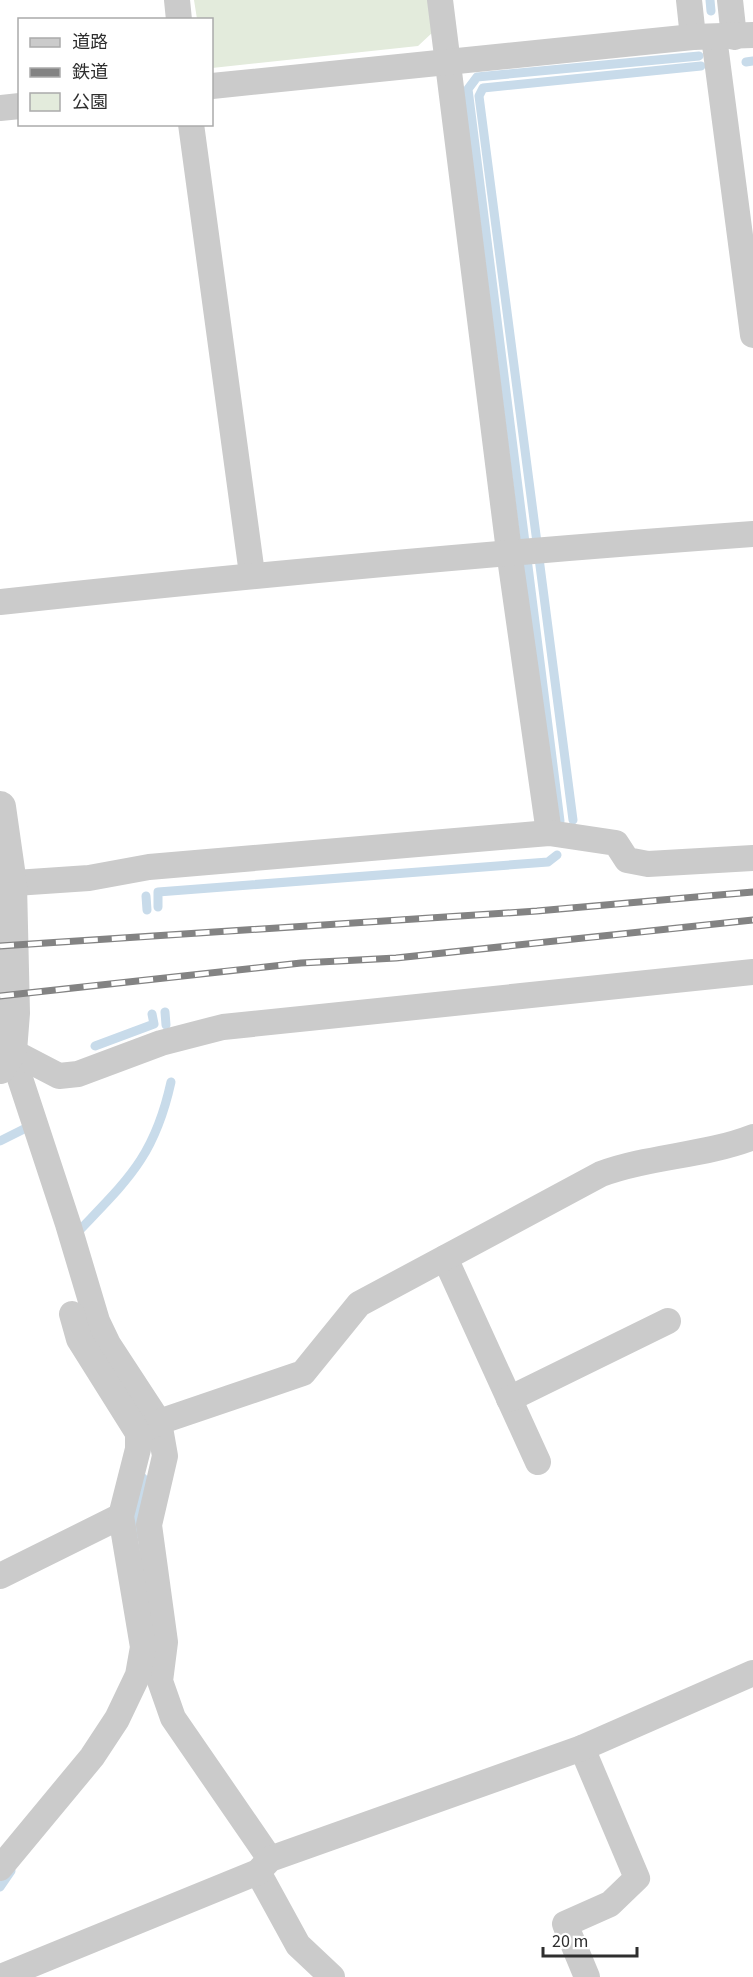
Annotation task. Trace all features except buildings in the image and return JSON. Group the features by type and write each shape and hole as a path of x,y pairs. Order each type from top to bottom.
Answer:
{"street":[{"path":"177,0 179,18"},
{"path":"440,0 524,550 549,833"},
{"path":"689,0 724,37"},
{"path":"730,0 724,37 753,335"},
{"path":"213,86 724,37"},
{"path":"0,108 18,106"},
{"path":"192,126 252,574"},
{"path":"0,602 252,574 524,550 753,534"},
{"path":"0,807 14,1013 5,1060 68,1224 97,1322 148,1428 165,1456 149,1525 165,1642 149,1678 117,1719 92,1757 0,1868"},
{"path":"5,884 89,878 149,867 549,833 616,843 627,860 648,864 753,858"},
{"path":"5,1060 59,1076 78,1074 161,1043 223,1027 753,972"},
{"path":"332,1977 298,1945 264,1866 149,1678 121,1516 138,1449 148,1428 303,1373 359,1304 601,1174 631,1163 752,1140"},
{"path":"445,1258 538,1462"},
{"path":"72,1314 79,1339 148,1428"},
{"path":"509,1399 668,1321"},
{"path":"0,1576 121,1516"},
{"path":"1,1977 264,1866 582,1748 753,1673"},
{"path":"582,1748 637,1878 610,1904 565,1924 587,1977"}],"green space":[{"path":"194,0 429,0 433,32 418,46 213,68 213,18 197,18"}],"waterway":[{"path":"710,0 711,11"},
{"path":"560,821 468,89 477,77 699,56"},
{"path":"746,62 753,61"},
{"path":"573,820 479,96 483,88 701,66"},
{"path":"158,907 158,892 548,862 557,855"},
{"path":"146,896 147,910"},
{"path":"165,1012 166,1025"},
{"path":"95,1046 154,1024 152,1014"},
{"path":"75,1235 123,1183 147,1150 156,1131 171,1082"},
{"path":"0,1141 24,1129"},
{"path":"138,1533 136,1510 143,1478"},
{"path":"0,1887 11,1871"}],"railway":[{"path":"0,946 537,911 753,892"},
{"path":"0,996 301,963 396,958 753,920"}]}
